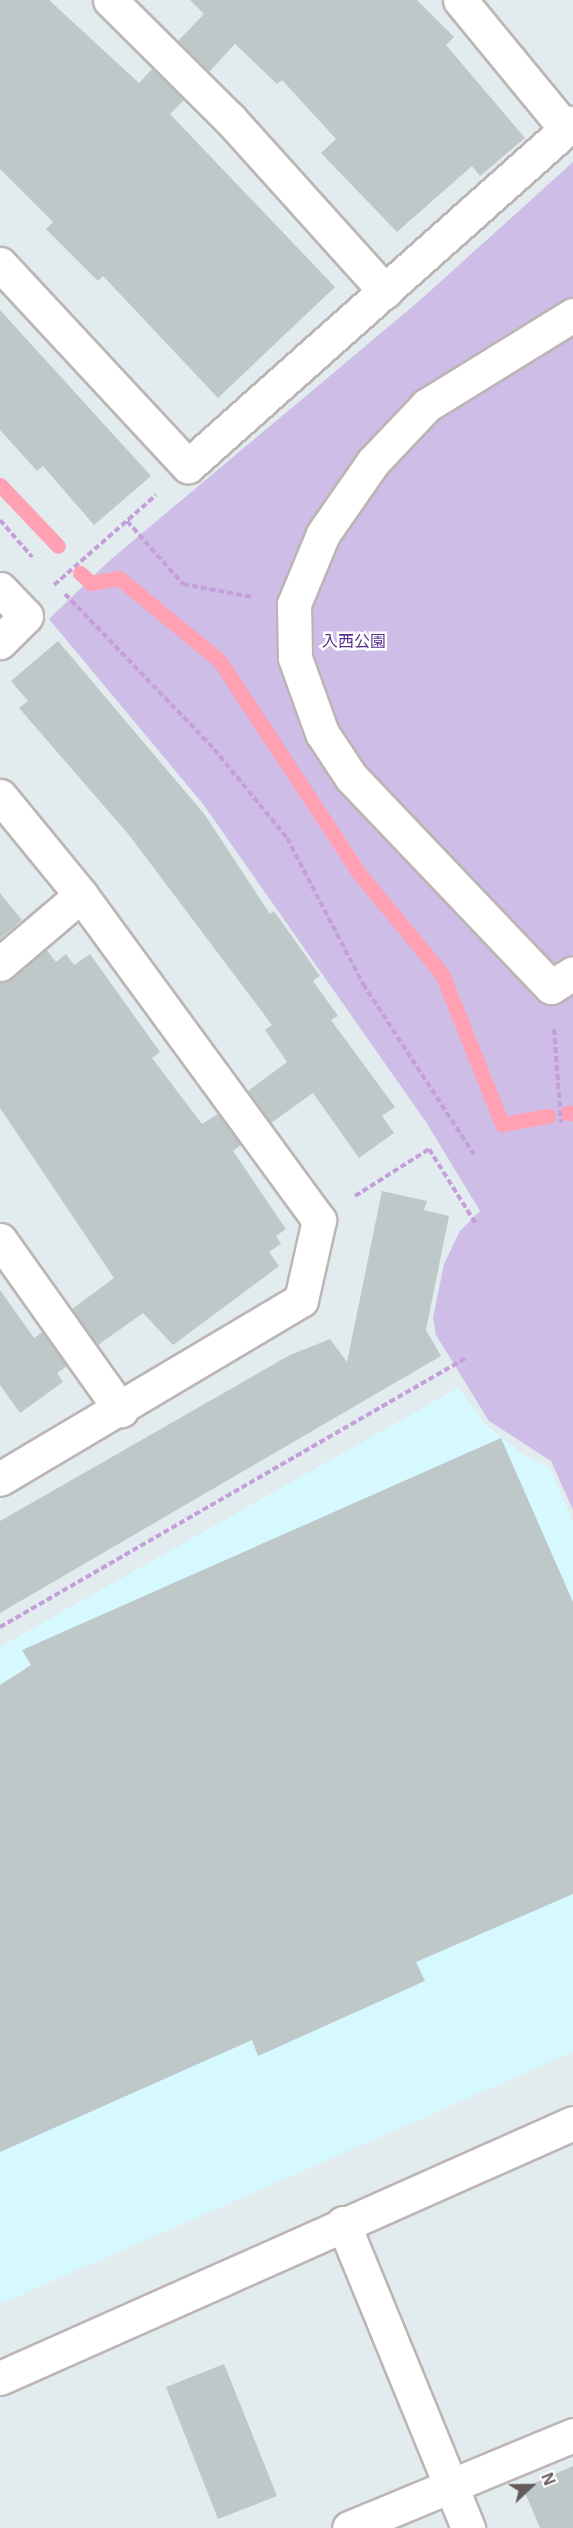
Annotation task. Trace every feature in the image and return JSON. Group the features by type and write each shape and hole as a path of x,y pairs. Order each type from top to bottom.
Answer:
{"street":[{"path":"110,0 230,119 385,291"},
{"path":"0,264 188,466 569,126 460,0"},
{"path":"562,980 351,777 322,733 295,658 294,604 323,534 373,462 427,405 573,315"},
{"path":"0,589 26,616 0,642"},
{"path":"0,796 81,895 319,1220 301,1300 121,1410 0,1479"},
{"path":"0,964 81,895"},
{"path":"0,1240 121,1410"},
{"path":"0,2378 343,2223 573,2123"},
{"path":"343,2223 468,2528"},
{"path":"349,2528 573,2435"}],"path":[{"path":"56,584 188,466"},
{"path":"0,520 35,560"},
{"path":"127,521 183,584 294,604"},
{"path":"48,576 214,749 287,838 363,984 474,1154"},
{"path":"561,1123 562,980"},
{"path":"319,1220 429,1149 476,1224"},
{"path":"0,1627 466,1358"}],"shaded area":[{"path":"458,1388 485,1424 523,1455 550,1468 573,1522 573,2052 0,2304 0,1647"}],"green space":[{"name":"入西公園","path":"573,162 573,1510 551,1461 489,1421 436,1335 433,1318 444,1264 460,1231 480,1211 426,1122 203,804 49,619 109,561 418,302"}],"building":[{"path":"0,0 49,0 139,83 152,69 184,100 170,114 335,287 218,398 103,276 98,281 46,229 53,222 0,169"},
{"path":"190,0 417,0 454,37 446,45 525,138 480,176 472,166 397,232 321,153 336,139 282,80 277,84 235,44 209,72 178,41 204,14"},
{"path":"0,310 151,476 94,525 43,466 37,471 0,430"},
{"path":"58,641 205,815 270,914 274,911 320,976 313,981 338,1016 331,1020 395,1107 382,1116 394,1133 359,1158 313,1093 271,1123 248,1091 287,1062 265,1030 272,1025 129,835 19,708 28,701 11,681"},
{"path":"0,893 22,920 0,939"},
{"path":"46,949 56,962 66,954 74,965 90,954 160,1052 152,1058 202,1124 218,1114 241,1145 233,1151 286,1229 276,1236 281,1244 269,1252 279,1266 173,1345 143,1313 98,1345 72,1309 114,1278 0,1108 0,982"},
{"path":"382,1191 427,1201 424,1210 449,1216 426,1330 441,1356 0,1613 0,1521 290,1355 330,1339 347,1362"},
{"path":"0,1290 34,1338 42,1332 67,1366 57,1373 63,1382 20,1413 0,1385"},
{"path":"501,1438 573,1602 573,1894 416,1962 425,1981 258,2056 252,2040 0,2152 0,1685 31,1665 22,1650"},
{"path":"224,2364 277,2496 218,2519 166,2387"},
{"path":"573,2466 573,2528 540,2528 523,2488"}],"waterway":[{"path":"0,485 58,546"},
{"path":"80,573 91,583 119,578 219,660 358,872 442,974 502,1124 548,1116"},
{"path":"567,1113 573,1113"}]}
